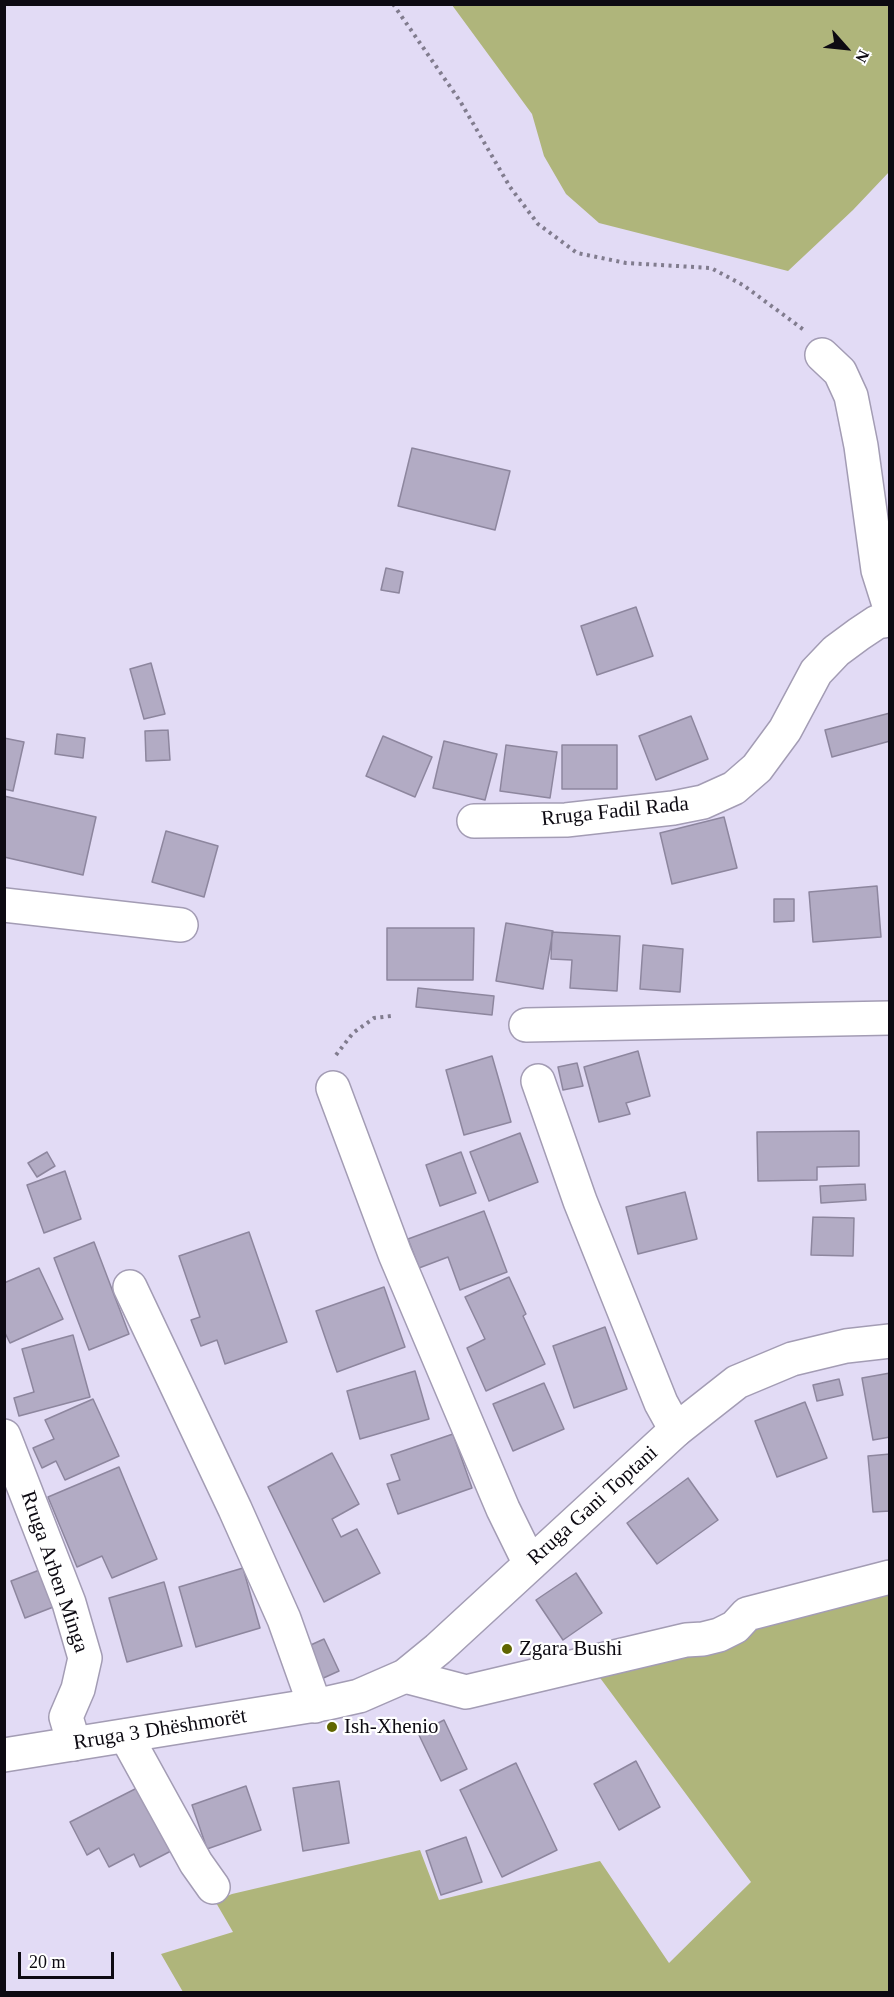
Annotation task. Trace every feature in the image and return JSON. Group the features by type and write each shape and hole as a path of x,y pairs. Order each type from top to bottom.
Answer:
{"street":[{"path":"822,355 840,372 851,396 861,446 878,570 890,608"},
{"name":"Rruga Fadil Rada","path":"474,820 566,820 673,808 703,802 734,788 757,768 785,730 816,672 837,651 859,634 877,622 890,620"},
{"path":"4,905 181,925"},
{"path":"526,1025 890,1018"},
{"path":"538,1081 580,1201 661,1402 676,1430"},
{"path":"333,1088 395,1254 503,1509 530,1564"},
{"path":"130,1287 275,1599 315,1706"},
{"name":"Rruga Gani Toptani","path":"315,1706 359,1696 405,1676 438,1649 676,1430 737,1382 792,1359 846,1346 890,1341"},
{"name":"Rruga Arben Minga","path":"4,1436 69,1603 85,1658 78,1689 66,1717 74,1744"},
{"path":"405,1676 466,1692 686,1640 704,1640 735,1627 747,1614 890,1577"},
{"name":"Rruga 3 Dhëshmorët","path":"4,1755 315,1706"},
{"path":"126,1736 196,1863 213,1887"}],"path":[{"path":"393,4 460,101 510,187 538,224 578,253 626,263 711,268 743,285 805,331 822,355"},
{"path":"333,1088 336,1055 353,1033 374,1018 391,1016"}],"green space":[{"path":"452,5 889,5 889,172 853,210 788,271 599,223 566,194 544,156 532,114"},
{"path":"889,1585 889,1992 183,1992 161,1954 233,1932 215,1901 232,1894 420,1850 439,1900 600,1861 669,1963 751,1882 592,1667"}],"building":[{"path":"412,448 510,471 495,530 398,506"},
{"path":"386,568 403,572 399,593 381,590"},
{"path":"636,607 653,656 597,675 581,626"},
{"path":"151,663 165,714 144,719 130,669"},
{"path":"890,713 890,741 832,757 825,730"},
{"path":"691,716 708,759 656,780 639,736"},
{"path":"168,730 170,760 146,761 145,731"},
{"path":"57,734 85,738 83,758 55,754"},
{"path":"383,736 432,757 415,797 366,776"},
{"path":"4,738 24,742 13,791 4,789"},
{"path":"444,741 497,754 485,800 433,788"},
{"path":"506,745 557,752 550,798 500,791"},
{"path":"562,745 617,745 617,789 562,789"},
{"path":"4,796 96,817 83,875 4,857"},
{"path":"724,817 737,868 672,884 660,833"},
{"path":"166,831 218,846 204,897 152,882"},
{"path":"877,886 881,937 813,942 809,892"},
{"path":"774,899 794,899 794,921 774,922"},
{"path":"506,923 553,931 543,989 496,981"},
{"path":"387,928 474,928 473,980 387,980"},
{"path":"552,932 620,936 617,991 570,988 572,960 551,959"},
{"path":"643,945 683,949 680,992 640,989"},
{"path":"418,988 494,996 492,1015 416,1007"},
{"path":"638,1051 650,1096 626,1103 630,1114 599,1122 584,1067"},
{"path":"492,1056 511,1122 464,1135 446,1070"},
{"path":"577,1063 583,1086 563,1090 558,1067"},
{"path":"859,1131 859,1166 817,1167 817,1180 758,1181 757,1132"},
{"path":"520,1133 538,1182 489,1201 470,1152"},
{"path":"47,1152 55,1166 37,1177 28,1163"},
{"path":"461,1152 476,1193 440,1206 426,1165"},
{"path":"65,1171 81,1219 44,1233 27,1185"},
{"path":"865,1184 866,1200 821,1203 820,1186"},
{"path":"685,1192 697,1239 638,1254 626,1207"},
{"path":"484,1211 507,1272 460,1290 448,1257 419,1268 408,1239"},
{"path":"813,1217 854,1218 853,1256 811,1255"},
{"path":"249,1232 287,1342 225,1364 217,1340 201,1346 191,1320 200,1317 179,1256"},
{"path":"94,1242 129,1334 89,1350 54,1258"},
{"path":"39,1268 63,1319 10,1343 4,1331 4,1283"},
{"path":"509,1277 526,1314 523,1316 545,1364 486,1391 467,1348 485,1339 465,1297"},
{"path":"384,1287 405,1347 337,1372 316,1311"},
{"path":"605,1327 627,1389 574,1408 553,1346"},
{"path":"73,1335 90,1397 19,1416 14,1398 34,1392 22,1349"},
{"path":"415,1371 429,1419 360,1439 347,1391"},
{"path":"890,1373 890,1437 873,1440 862,1378"},
{"path":"839,1379 843,1395 817,1401 813,1385"},
{"path":"544,1383 564,1429 513,1451 493,1404"},
{"path":"93,1399 119,1456 65,1480 56,1461 42,1468 33,1448 54,1439 45,1420"},
{"path":"805,1402 827,1458 777,1477 755,1421"},
{"path":"453,1434 472,1488 398,1514 387,1484 400,1480 391,1455"},
{"path":"332,1453 359,1504 332,1519 341,1537 357,1529 380,1573 324,1602 268,1487"},
{"path":"890,1454 890,1511 873,1512 868,1456"},
{"path":"119,1467 157,1559 112,1578 102,1556 77,1567 48,1497"},
{"path":"688,1478 718,1520 657,1564 627,1523"},
{"path":"243,1568 260,1628 196,1647 179,1587"},
{"path":"42,1569 56,1606 25,1618 11,1581"},
{"path":"576,1573 602,1613 563,1640 536,1600"},
{"path":"164,1582 182,1646 127,1662 109,1598"},
{"path":"324,1639 339,1671 319,1680 304,1648"},
{"path":"444,1720 467,1769 441,1781 418,1733"},
{"path":"636,1761 660,1807 619,1830 594,1784"},
{"path":"516,1763 557,1850 502,1877 460,1790"},
{"path":"339,1781 349,1843 303,1851 293,1788"},
{"path":"246,1786 261,1830 207,1849 192,1805"},
{"path":"139,1787 171,1851 140,1867 134,1854 109,1867 99,1848 87,1855 70,1822"},
{"path":"466,1837 482,1882 441,1895 426,1851"}],"place":[{"name":"Zgara Bushi","path":"507,1649"},
{"name":"Ish-Xhenio","path":"332,1727"}]}
